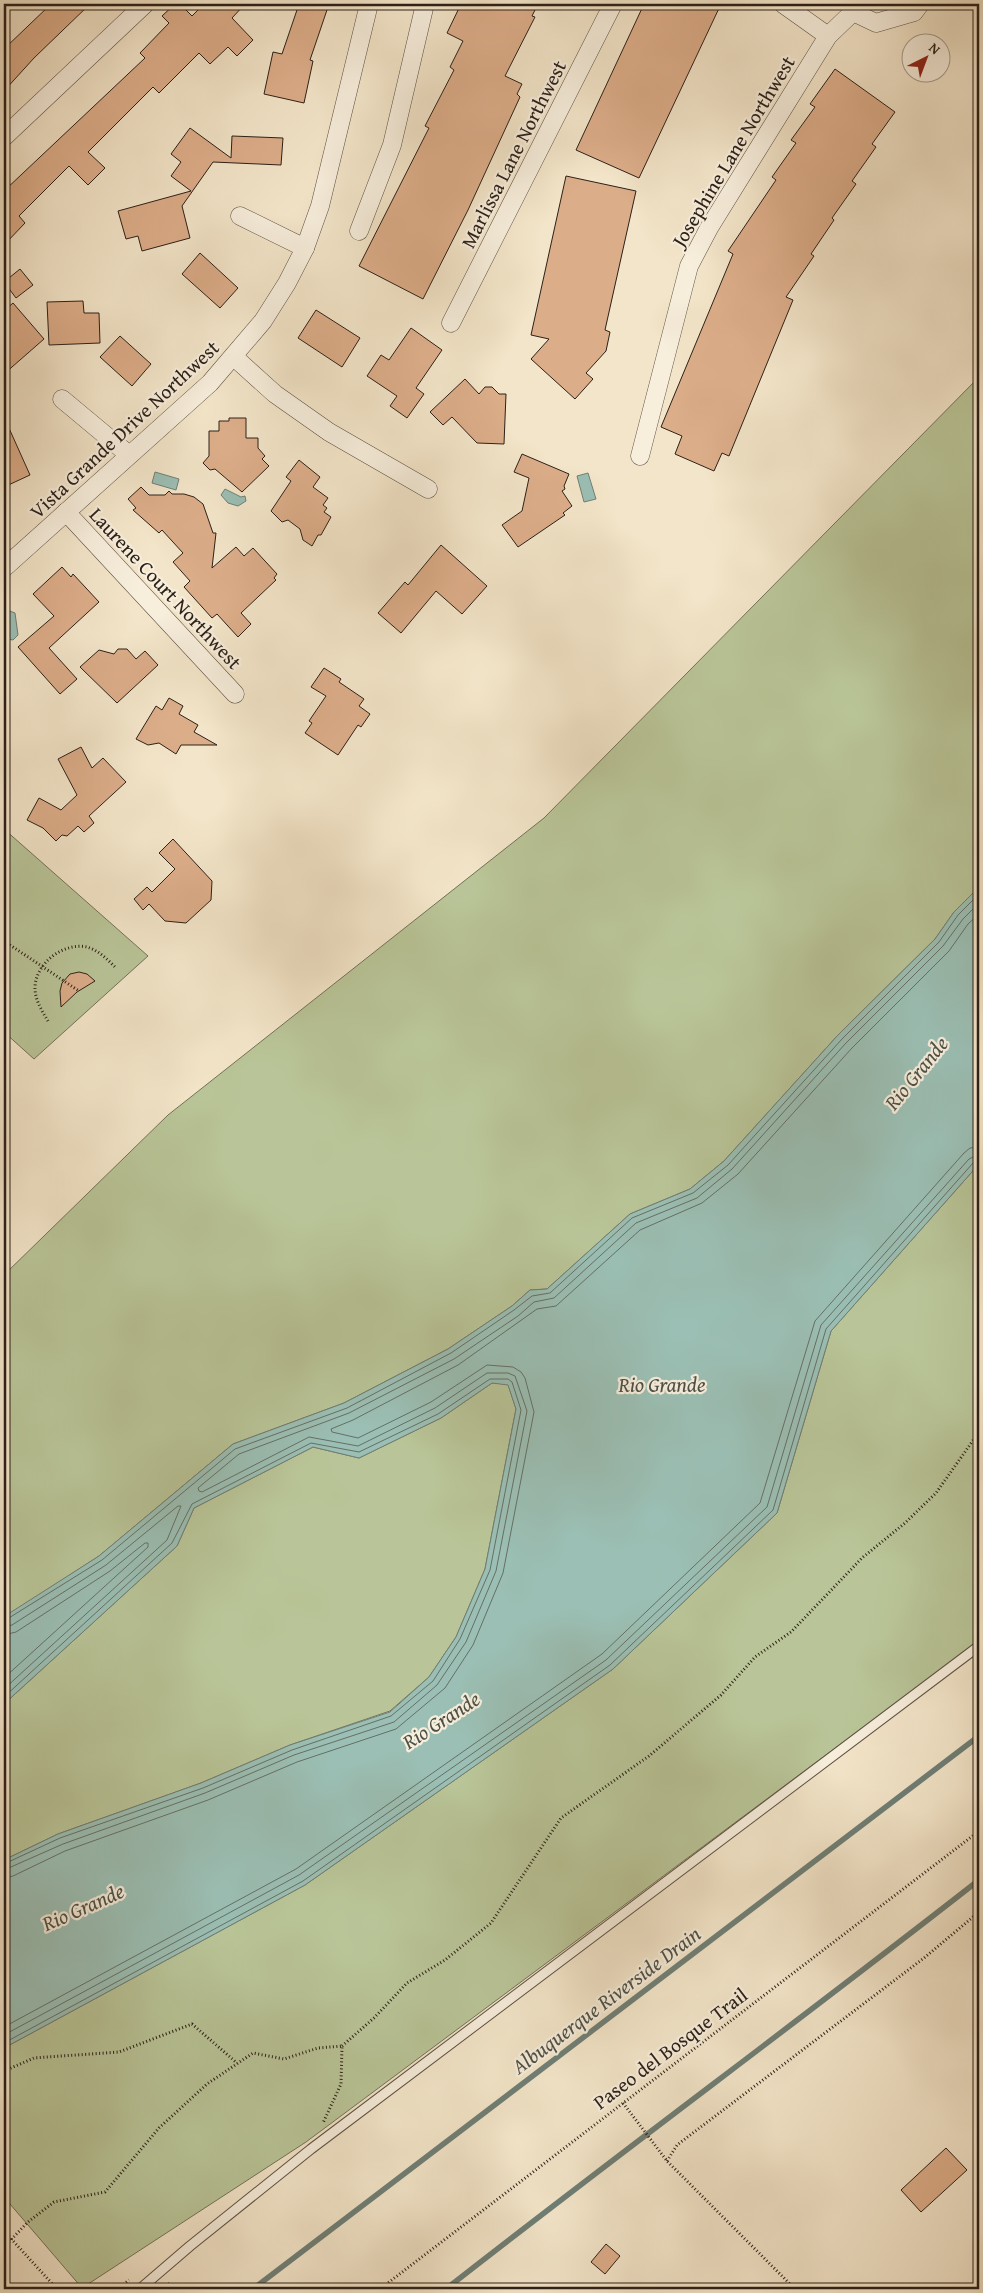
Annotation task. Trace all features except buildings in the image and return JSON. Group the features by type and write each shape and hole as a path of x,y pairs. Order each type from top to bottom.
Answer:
{"street":[{"path":"4,137 145,4"},
{"name":"Vista Grande Drive Northwest","path":"4,568 128,454 210,382 234,357 263,321 287,283 305,248 320,206 369,4"},
{"path":"358,231 392,145 425,4"},
{"name":"Marlissa Lane Northwest","path":"451,324 613,4"},
{"path":"784,4 828,36"},
{"name":"Josephine Lane Northwest","path":"640,456 689,266 708,228 847,8 876,23 914,12 920,4"},
{"path":"240,216 305,248"},
{"path":"234,357 276,394 330,432 428,489"},
{"path":"62,398 128,454"},
{"name":"Laurene Court Northwest","path":"66,512 235,694"}],"lane":[{"path":"140,2289 190,2246 311,2149 979,1646"}],"path":[{"path":"4,940 79,991"},
{"path":"48,1021 40,1008 35,988 43,966 60,951 86,947 100,953 115,967"},
{"path":"4,2247 28,2222 54,2202 105,2192 158,2128 207,2084 253,2053 284,2059 318,2048 342,2046 374,2018 407,1984 445,1960 491,1923 561,1818 649,1756 721,1695 755,1657 791,1632 862,1558 936,1494 979,1432"},
{"name":"Paseo del Bosque Trail","path":"380,2289 979,1831"},
{"path":"667,2161 677,2145 924,1958 979,1912"},
{"path":"4,2071 34,2058 119,2052 192,2024 237,2064"},
{"path":"311,2149 341,2084 342,2046"},
{"path":"623,2103 667,2161 795,2289"},
{"path":"4,2232 57,2289"}],"green space":[{"path":"979,377 979,887 954,912 935,939 838,1035 724,1161 690,1189 630,1214 547,1289 530,1290 512,1306 448,1349 344,1403 233,1444 99,1556 4,1618 4,1275 168,1115 544,818"},
{"path":"4,829 148,956 34,1059 4,1032"},
{"path":"979,1164 979,1641 306,2142 82,2288 4,2197 4,2048 305,1885 613,1669 777,1513 831,1331"},
{"path":"492,1383 508,1384 516,1409 485,1569 456,1637 429,1677 390,1711 290,1745 201,1783 58,1834 4,1860 4,1704 177,1546 194,1508 313,1447 359,1458 441,1418"}],"water":[{"path":"155,472 179,479 176,490 152,483"},
{"path":"588,473 596,499 584,502 577,476"},
{"path":"225,489 241,497 245,496 246,501 238,506 228,503 221,495"},
{"path":"7,610 15,613 18,635 13,640 7,639 4,636 4,615"},
{"name":"Rio Grande","path":"979,887 979,1164 831,1331 777,1513 613,1669 305,1885 4,2048 4,1860 58,1834 201,1783 290,1745 390,1712 429,1677 456,1637 485,1569 516,1409 508,1385 492,1383 441,1418 359,1458 313,1447 194,1508 177,1546 4,1704 5,1616 99,1556 233,1444 344,1403 448,1349 512,1306 530,1290 547,1289 630,1214 690,1189 724,1161 838,1035 935,939 954,912"}],"waterway":[{"name":"Albuquerque Riverside Drain","path":"253,2289 979,1736"},
{"path":"446,2289 979,1880"}]}
